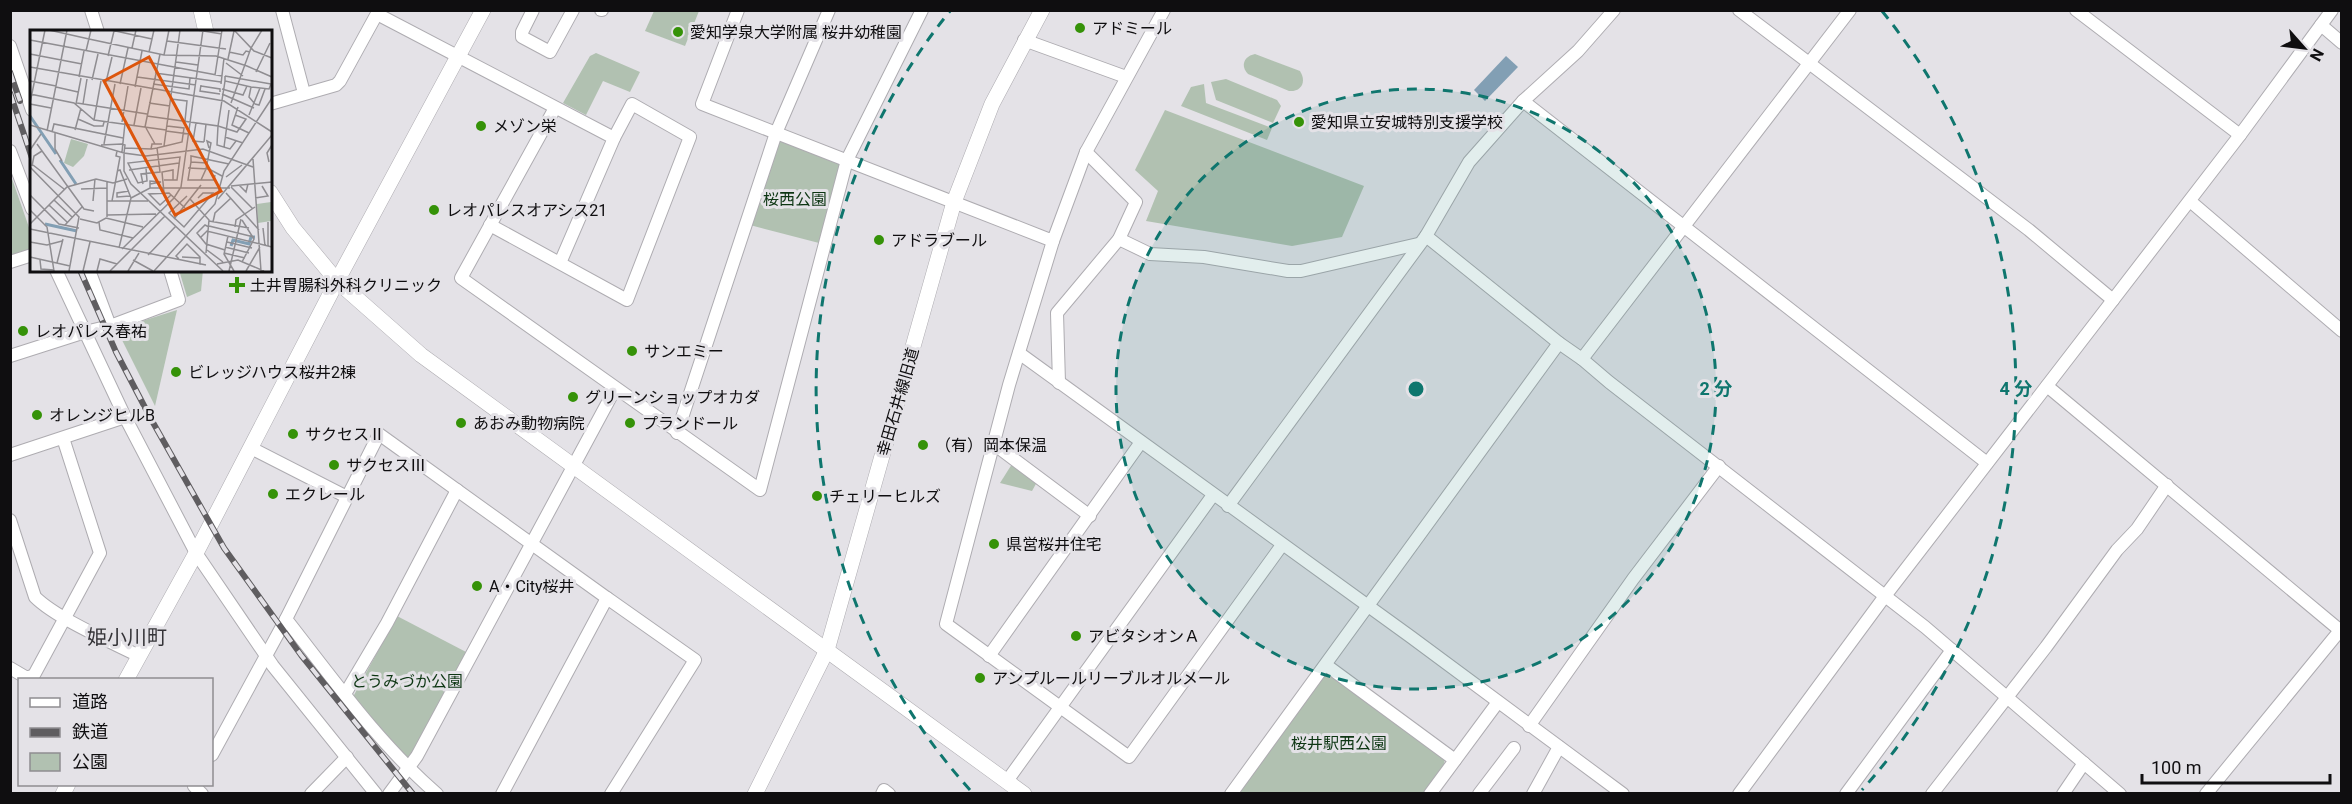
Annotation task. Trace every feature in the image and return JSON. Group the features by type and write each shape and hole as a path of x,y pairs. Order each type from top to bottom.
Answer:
{"street":[{"path":"91,10 97,30"},
{"path":"201,10 206,30"},
{"path":"282,10 304,93"},
{"path":"127,678 196,553 337,281 460,57 483,10"},
{"path":"533,10 522,32 522,37 550,52 573,10"},
{"path":"738,10 702,104 1053,241"},
{"path":"677,433 776,133 829,10"},
{"path":"555,108 461,278 760,490 847,160 922,10"},
{"name":"幸田石井線旧道","path":"755,794 827,650 954,202 992,104 1024,40 1042,10"},
{"path":"1164,10 1086,152 1053,241 1019,353 946,624 1129,758 1282,545"},
{"path":"1228,506 1422,240 1469,162 1523,101 1578,51 1614,10"},
{"path":"1740,10 2029,230 2113,300"},
{"path":"1582,359 1850,10"},
{"path":"2076,10 2240,135"},
{"path":"1739,794 1885,596 2190,201 2332,10"},
{"path":"272,103 336,85 378,12 614,138"},
{"path":"2321,25 2342,43"},
{"path":"1024,40 1126,77"},
{"path":"10,46 30,104"},
{"path":"1523,101 1987,463"},
{"path":"490,225 627,300 690,137 632,104 614,138 560,263"},
{"path":"10,151 26,182 30,200"},
{"path":"1059,383 1057,313 1119,239 1136,202 1086,152"},
{"path":"272,195 293,228 337,281 421,355 1024,794"},
{"path":"2190,201 2342,332"},
{"path":"1119,239 1150,254 1204,257 1288,271 1301,271 1422,240"},
{"path":"1422,240 1582,359 1885,596 1952,650 2120,794"},
{"path":"10,262 30,256"},
{"path":"58,272 125,417 196,553 266,655 376,794"},
{"path":"90,272 110,326"},
{"path":"10,356 110,326 179,300 171,272"},
{"path":"1231,794 1559,343"},
{"path":"1019,353 1623,794"},
{"path":"2047,386 2341,630 2206,794"},
{"path":"389,794 408,769 615,389"},
{"path":"10,455 125,417"},
{"path":"213,753 286,619 379,434 695,660 611,794"},
{"path":"10,668 27,678 34,675 100,553 63,438"},
{"path":"989,656 1141,442"},
{"path":"995,445 1090,516"},
{"path":"251,448 347,496"},
{"path":"1529,726 1633,579 1719,466"},
{"path":"1932,794 2117,550 2137,529 2167,485"},
{"path":"345,694 387,622 457,490"},
{"path":"1007,781 1213,495"},
{"path":"10,520 35,597 66,618 139,656"},
{"path":"502,794 607,598"},
{"path":"286,619 408,769 436,794"},
{"path":"1846,794 1952,650"},
{"path":"1326,665 1455,760"},
{"path":"1430,794 1498,702"},
{"path":"1533,794 1559,747"},
{"path":"1485,792 1514,748"},
{"path":"311,794 347,757"},
{"path":"2063,794 2084,763"},
{"path":"882,794 884,790 889,794"}],"green space":[{"path":"654,11 699,11 685,46 645,31"},
{"path":"596,53 640,72 630,92 603,81 586,115 563,103 590,56"},
{"path":"1255,54 1300,71 1303,79 1302,86 1297,90 1289,91 1248,74 1244,68 1244,62"},
{"path":"1226,79 1277,100 1281,106 1273,123 1216,100 1211,82"},
{"path":"1204,84 1206,103 1272,128 1267,140 1181,106 1191,87"},
{"path":"1165,110 1364,186 1342,237 1292,246 1146,221 1158,191 1135,170"},
{"name":"桜西公園","path":"783,140 843,161 819,243 750,225 775,145"},
{"path":"10,173 30,230 30,251 10,258"},
{"path":"180,272 203,272 201,291 187,297"},
{"path":"177,310 155,406 118,332 120,328"},
{"path":"1012,464 1037,482 1032,491 1000,483"},
{"name":"とうみづか公園","path":"397,616 468,653 409,762 353,701 354,695"},
{"name":"桜井駅西公園","path":"1330,674 1445,756 1444,767 1424,793 1237,794 1323,675"}],"water":[{"path":"1506,56 1518,67 1485,101 1474,90"}],"railway":[{"path":"10,72 20,101"},
{"path":"10,93 30,152"},
{"path":"81,272 116,352 224,548 301,655 413,794"}],"place":[{"name":"アドミール","path":"1080,28"},
{"name":"愛知学泉大学附属 桜井幼稚園","path":"678,32"},
{"name":"愛知県立安城特別支援学校","path":"1299,122"},
{"name":"メゾン栄","path":"481,126"},
{"name":"レオパレスオアシス21","path":"434,210"},
{"name":"アドラブール","path":"879,240"},
{"name":"土井胃腸科外科クリニック","path":"237,285"},
{"name":"レオパレス春祐","path":"23,331"},
{"name":"サンエミー","path":"632,351"},
{"name":"ビレッジハウス桜井2棟","path":"176,372"},
{"name":"グリーンショップオカダ","path":"573,397"},
{"name":"オレンジヒルB","path":"37,415"},
{"name":"あおみ動物病院","path":"461,423"},
{"name":"プランドール","path":"630,423"},
{"name":"サクセスⅡ","path":"293,434"},
{"name":"（有）岡本保温","path":"923,445"},
{"name":"サクセスⅢ","path":"334,465"},
{"name":"エクレール","path":"273,494"},
{"name":"チェリーヒルズ","path":"817,496"},
{"name":"県営桜井住宅","path":"994,544"},
{"name":"A・City桜井","path":"477,586"},
{"name":"アビタシオンＡ","path":"1076,636"},
{"name":"アンプルールリーブルオルメール","path":"980,678"}],"district":[{"name":"姫小川町","path":"127,637"}]}
